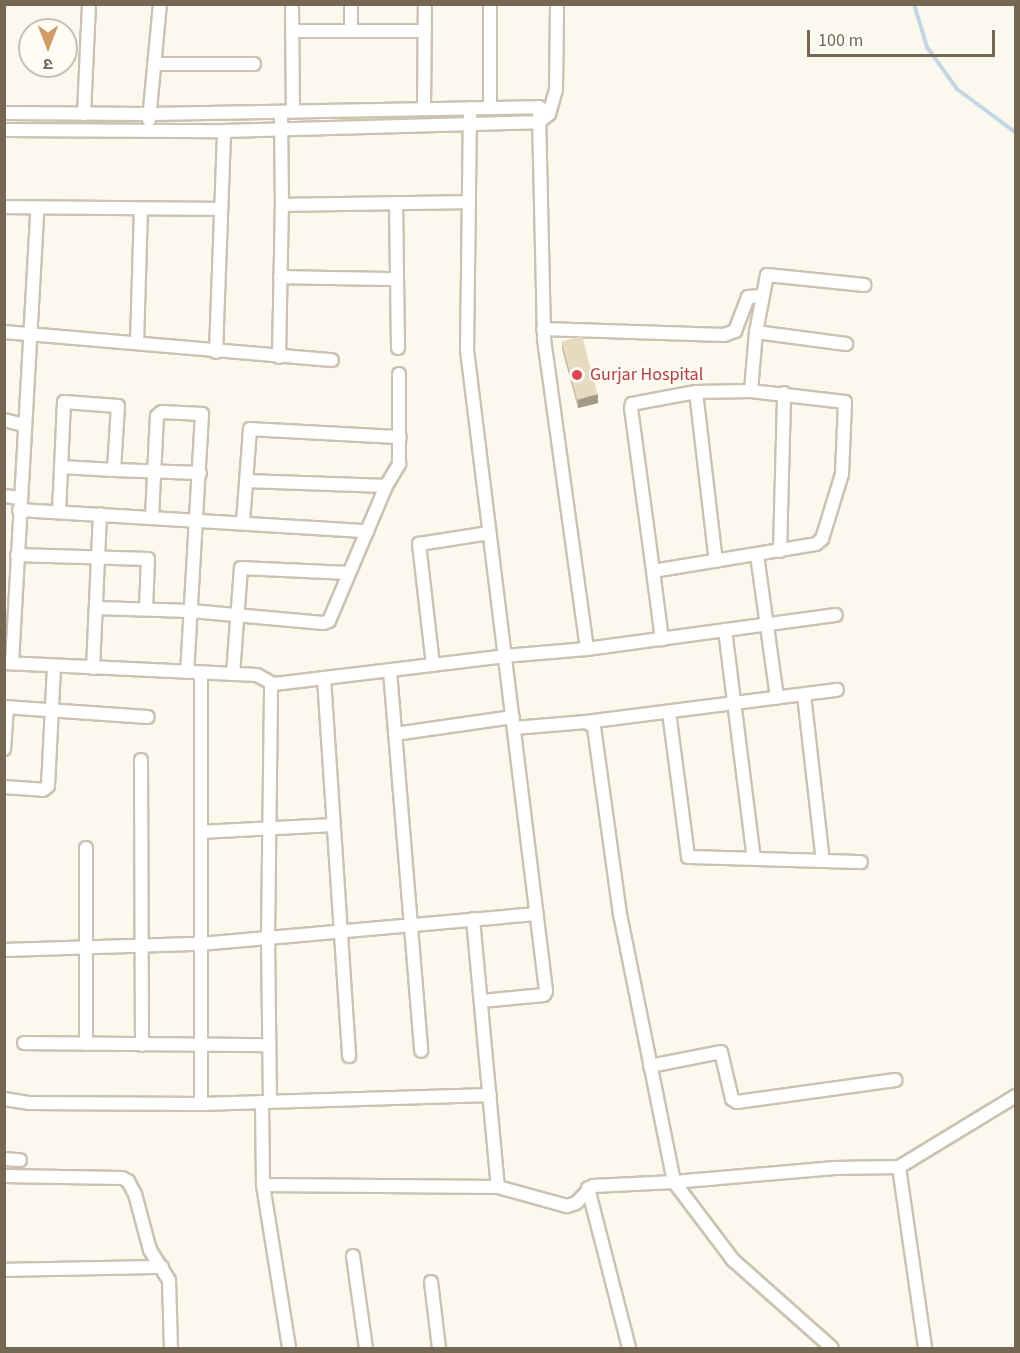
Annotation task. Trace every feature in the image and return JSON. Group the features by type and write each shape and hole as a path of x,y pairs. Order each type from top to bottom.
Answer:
{"street":[{"path":"84,114 89,4"},
{"path":"148,130 160,4"},
{"path":"279,357 281,130 287,112 292,4"},
{"path":"351,4 351,31"},
{"path":"424,109 425,4"},
{"path":"490,4 490,107"},
{"path":"557,4 556,90 539,122 543,329 587,649"},
{"path":"292,30 425,31"},
{"path":"154,64 254,64"},
{"path":"4,113 149,114 490,107 544,110"},
{"path":"470,108 467,350 546,994 481,1001"},
{"path":"4,130 224,131 470,122 539,122"},
{"path":"216,352 224,131"},
{"path":"282,205 468,202"},
{"path":"396,203 398,348"},
{"path":"4,207 221,209"},
{"path":"37,209 17,555 10,599 8,663 233,674 269,682 587,649 836,615"},
{"path":"137,343 141,209"},
{"path":"751,392 756,332 764,278 771,273 864,285"},
{"path":"280,277 397,279"},
{"path":"543,329 724,335 735,331 748,297 762,296"},
{"path":"4,332 216,352 332,360"},
{"path":"756,332 846,344"},
{"path":"96,608 191,611 236,617 326,623 332,618 348,573 386,486 399,464 399,374"},
{"path":"653,571 807,547 822,539 842,474 846,406 842,400 784,393 696,392 636,402 631,408 662,639"},
{"path":"696,392 716,561"},
{"path":"780,551 784,393"},
{"path":"59,512 63,404 67,402 118,406 114,470"},
{"path":"152,517 159,413 202,414 187,672"},
{"path":"4,420 24,425"},
{"path":"243,522 248,432 254,428 400,437"},
{"path":"61,467 200,474"},
{"path":"246,481 386,486"},
{"path":"4,496 19,504 59,512 367,531"},
{"path":"93,668 100,514"},
{"path":"433,665 419,544 489,533"},
{"path":"17,555 149,560 146,609"},
{"path":"757,555 777,698"},
{"path":"233,674 239,571 244,566 348,573"},
{"path":"725,630 754,858"},
{"path":"4,787 43,790 48,786 54,666"},
{"path":"390,670 421,1051"},
{"path":"201,673 201,1104"},
{"path":"324,678 349,1056"},
{"path":"269,682 271,688 269,1045 263,1185 288,1348"},
{"path":"395,734 514,722 586,722 837,690"},
{"path":"804,695 823,861"},
{"path":"4,749 6,707 148,717"},
{"path":"669,712 688,857 861,862"},
{"path":"586,722 594,727 620,914 674,1182 733,1260 832,1348"},
{"path":"141,760 142,1045"},
{"path":"201,832 333,825"},
{"path":"86,848 86,1044"},
{"path":"4,950 200,944 537,914"},
{"path":"473,919 498,1187"},
{"path":"24,1043 269,1045"},
{"path":"650,1066 722,1052 732,1099 737,1102 895,1080"},
{"path":"4,1099 29,1103 201,1104 490,1095"},
{"path":"263,1185 498,1187 567,1206 576,1203 588,1188 834,1168 899,1167 1016,1096"},
{"path":"4,1160 20,1160"},
{"path":"899,1167 925,1348"},
{"path":"4,1176 122,1178 128,1181 135,1194 150,1250 169,1281 171,1348"},
{"path":"588,1188 629,1348"},
{"path":"353,1256 366,1348"},
{"path":"4,1270 162,1267"},
{"path":"431,1282 439,1348"}],"building":[{"path":"582,336 598,394 577,399 562,341"}],"waterway":[{"path":"914,4 927,47 957,89 1016,133"}],"place":[{"name":"Gurjar Hospital","path":"577,375"}]}
